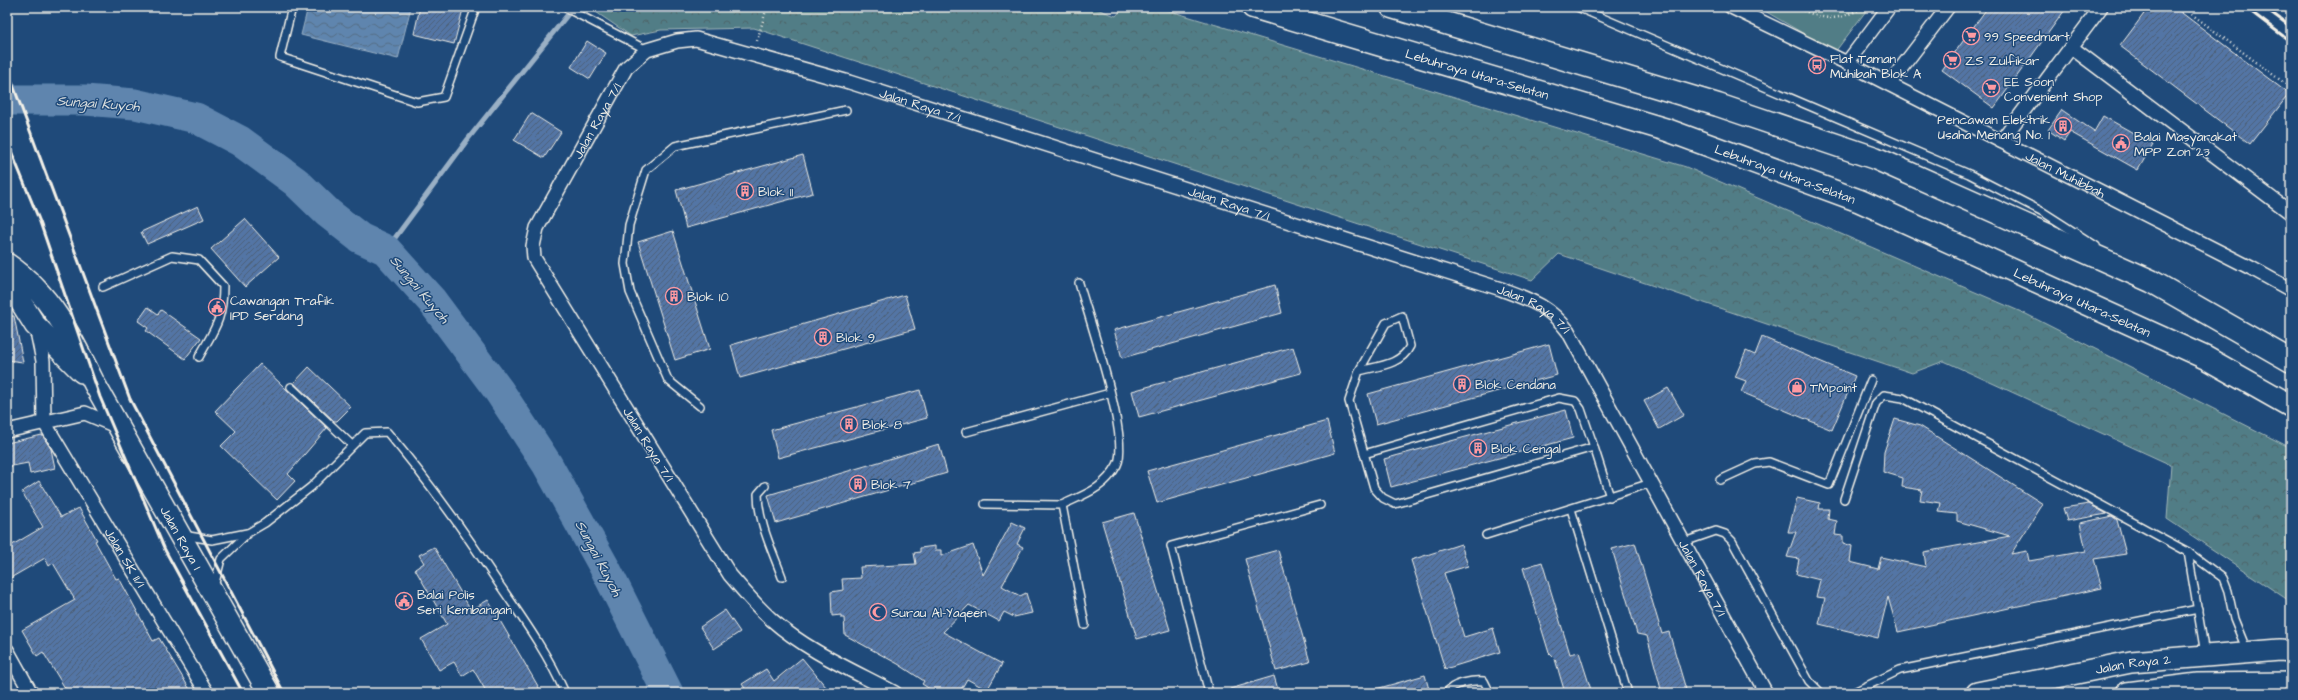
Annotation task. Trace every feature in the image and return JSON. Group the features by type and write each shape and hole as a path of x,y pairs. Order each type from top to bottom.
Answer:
{"highway":[{"name":"Lebuhraya Utara–Selatan","path":"1253,7 1667,130 1860,201 2206,358 2291,406"},
{"path":"1392,7 1718,105 1875,158 2152,281 2291,361"}],"main road":[{"name":"Jalan Raya 1","path":"7,264 31,282 53,308 68,330 94,383 181,534 269,693"},
{"name":"Jalan Raya 1","path":"10,292 35,325 94,383"},
{"name":"Jalan Raya 2","path":"1977,693 2132,662 2280,650 2291,651"},
{"path":"2127,693 2198,684 2291,683"}],"street":[{"name":"Jalan Muhibbah","path":"1731,7 1848,63 2245,265 2291,290"},
{"path":"1848,63 1889,7"},
{"path":"1889,84 1948,7"},
{"path":"2001,141 2101,7"},
{"name":"Jalan Raya 7/1","path":"895,693 810,648 772,620 750,599 730,575 534,258 533,246 536,228 626,68 647,50 677,41 696,39 856,84 1501,289 1536,303 1556,316 1568,331 1766,693"},
{"path":"2071,47 2291,213"},
{"path":"35,325 43,361 44,422"},
{"path":"7,431 85,413 120,428"},
{"name":"Jalan SK 11/1","path":"44,422 207,693"},
{"path":"7,650 30,693"}],"lane":[{"path":"292,7 280,57 417,102 444,97 476,7"},
{"path":"564,7 594,24 647,50"},
{"path":"1577,7 1969,174 2043,212 2152,281"},
{"path":"700,406 668,380 630,292 625,264 629,225 646,170 675,146 846,110"},
{"path":"103,286 172,256 199,260 223,286 223,302 220,320 199,356"},
{"path":"985,504 1062,505 1102,486 1118,464 1120,443 1110,393 1078,284"},
{"path":"1359,371 1401,359 1407,353 1410,346 1402,316 1386,323 1359,371 1349,401 1374,488 1383,498 1395,504 1594,447"},
{"path":"1720,480 1755,464 1769,462 1829,485 1871,380"},
{"path":"291,387 352,445"},
{"path":"966,432 1110,393"},
{"path":"1844,499 1876,403 1884,395 1903,398 2188,552 2223,578 2228,590 2234,619 2248,653"},
{"path":"1364,454 1559,398 1575,401 1581,409 1610,497"},
{"path":"213,592 221,559 248,533 265,523 311,487 365,433 387,432 423,473 539,642 565,693"},
{"path":"1486,535 1651,483"},
{"path":"765,486 758,494 758,503 782,577"},
{"path":"1062,505 1085,624"},
{"path":"1208,689 1171,546 1320,505"},
{"path":"1571,509 1628,693"},
{"path":"1684,542 1716,531 1725,534 1732,541 1809,681 1821,693"},
{"path":"181,534 212,540 248,533"},
{"path":"2188,552 2206,657"},
{"path":"1852,693 1900,670 2198,609"},
{"path":"1447,693 1454,686 1477,680 1484,681 1490,693"}],"path":[{"path":"753,55 767,7"},
{"path":"1796,7 1818,17 1843,18 1864,7"},
{"path":"2182,7 2291,88"}],"green space":[{"path":"1091,7 1116,16 1124,7 1157,7 1686,167 2026,314 2291,448 2291,602 2167,519 2171,465 1944,361 1912,373 1559,254 1532,280 754,28 661,30 631,36 590,8"},
{"path":"1758,7 1869,7 1835,52"}],"water":[{"path":"308,7 411,7 398,59 301,35"}],"building":[{"path":"420,7 463,9 454,44 414,34"},
{"path":"1988,7 2067,7 1994,108 1942,70"},
{"path":"2149,7 2174,7 2289,94 2250,144 2120,46"},
{"path":"587,41 606,53 590,79 571,67"},
{"name":"Balai Masyarakat MPP Zon 23","path":"2062,110 2094,132 2103,116 2153,144 2138,170 2070,132 2064,141 2048,130"},
{"path":"531,113 561,132 544,158 514,140"},
{"name":"Blok 11","path":"803,155 813,193 686,228 676,190"},
{"path":"198,206 204,219 147,244 141,232"},
{"path":"245,219 279,257 245,287 211,249"},
{"name":"Blok 10","path":"673,231 710,349 675,360 638,242"},
{"path":"1275,285 1282,313 1122,358 1114,330"},
{"name":"Blok 9","path":"905,295 915,329 740,378 731,345"},
{"path":"148,307 158,314 161,310 201,338 185,359 146,331 148,328 138,321"},
{"path":"7,316 14,316 23,362 7,360"},
{"name":"TMpoint","path":"1762,337 1855,376 1832,430 1741,392 1746,381 1735,377 1746,351 1755,355"},
{"name":"Blok Cendana","path":"1549,344 1557,375 1376,424 1368,394"},
{"path":"1293,347 1301,373 1139,417 1132,391"},
{"path":"260,364 327,428 288,474 295,481 277,500 221,446 236,431 215,411"},
{"path":"309,367 351,407 337,421 334,421 294,383"},
{"path":"1668,388 1684,415 1659,429 1644,401"},
{"name":"Blok 8","path":"920,390 927,418 778,458 771,430"},
{"name":"Blok Cengal","path":"1566,410 1573,438 1391,487 1384,459"},
{"path":"1895,419 1920,426 2043,504 2011,554 2027,551 2029,561 2086,551 2080,523 2112,516 2117,520 2126,554 2094,559 2102,588 1898,632 1888,597 1878,638 1819,624 1825,598 1816,597 1820,580 1796,574 1799,559 1787,557 1796,532 1788,532 1797,498 1820,503 1819,509 1829,509 1828,519 1837,521 1835,535 1843,536 1843,543 1852,546 1850,562 1878,569 1881,557 1926,567 1924,552 2010,536 1957,521 1957,514 1939,512 1941,503 1920,500 1922,490 1902,487 1903,478 1883,472 1884,452"},
{"path":"1327,421 1335,453 1157,503 1147,471"},
{"path":"42,435 51,449 55,468 30,474 28,463 7,467 7,443"},
{"name":"Blok 7","path":"939,444 947,473 776,523 768,495"},
{"path":"39,481 61,517 79,508 116,579 119,578 153,641 159,638 192,693 68,693 43,652 37,656 22,630 75,600 53,563 49,566 45,558 7,580 7,548 43,527 22,492"},
{"path":"2089,504 2107,514 2067,521 2063,508"},
{"path":"1134,513 1170,630 1137,639 1102,522"},
{"path":"1012,522 1025,528 1017,544 1023,547 1002,586 1020,596 1026,593 1032,613 1014,617 1004,612 999,621 969,605 943,632 1002,664 987,690 967,679 959,693 936,693 922,684 924,681 898,664 845,635 844,618 841,618 841,615 832,616 831,592 843,590 842,579 861,578 860,567 916,564 914,553 920,552 920,548 935,546 935,550 941,550 941,556 973,545 983,575"},
{"path":"1635,543 1662,634 1669,632 1687,693 1662,693 1647,636 1637,634 1612,549"},
{"path":"1461,544 1468,566 1444,573 1464,637 1493,628 1500,652 1445,669 1411,560"},
{"path":"434,547 471,610 488,600 542,693 487,693 473,669 462,676 454,662 439,670 421,639 447,624 415,569 424,563 419,555"},
{"path":"1278,550 1310,662 1276,671 1245,559"},
{"path":"1542,562 1570,654 1579,652 1592,693 1565,693 1555,659 1549,653 1523,568"},
{"path":"725,610 740,632 714,649 700,627"},
{"path":"802,658 831,693 748,693 742,684 766,669 774,681"},
{"path":"1425,675 1430,693 1377,693 1376,689"},
{"path":"1274,676 1279,693 1230,693 1230,689"}],"waterway":[{"path":"386,250 468,139 569,13 577,7"},
{"name":"Sungai Kuyoh","path":"7,100 85,100 135,104 196,118 240,141 296,182 328,213 360,238 386,250 432,301 499,391 547,464 606,570 668,693"}],"railway":[{"path":"2245,7 2291,42"},
{"path":"2264,7 2291,27"},
{"path":"7,69 130,399 284,693"},
{"path":"7,141 40,222 100,397 165,550 243,693"}],"place":[{"name":"99 Speedmart","path":"1971,36"},
{"name":"ZS Zulfikar","path":"1952,60"},
{"name":"Flat Taman Muhibah Blok A","path":"1817,65"},
{"name":"EE Soon Convenient Shop","path":"1991,88"},
{"name":"Pencawan Elektrik Usaha Menang No. 1","path":"2063,126"},
{"name":"Balai Masyarakat MPP Zon 23","path":"2121,143"},
{"name":"Blok 11","path":"745,191"},
{"name":"Blok 10","path":"674,296"},
{"name":"Cawangan Trafik IPD Serdang","path":"217,307"},
{"name":"Blok 9","path":"823,337"},
{"name":"Blok Cendana","path":"1462,384"},
{"name":"TMpoint","path":"1797,387"},
{"name":"Blok 8","path":"849,424"},
{"name":"Blok Cengal","path":"1478,448"},
{"name":"Blok 7","path":"858,484"},
{"name":"Balai Polis Seri Kembangan","path":"404,601"},
{"name":"Surau Al-Yaqeen","path":"878,612"}]}
